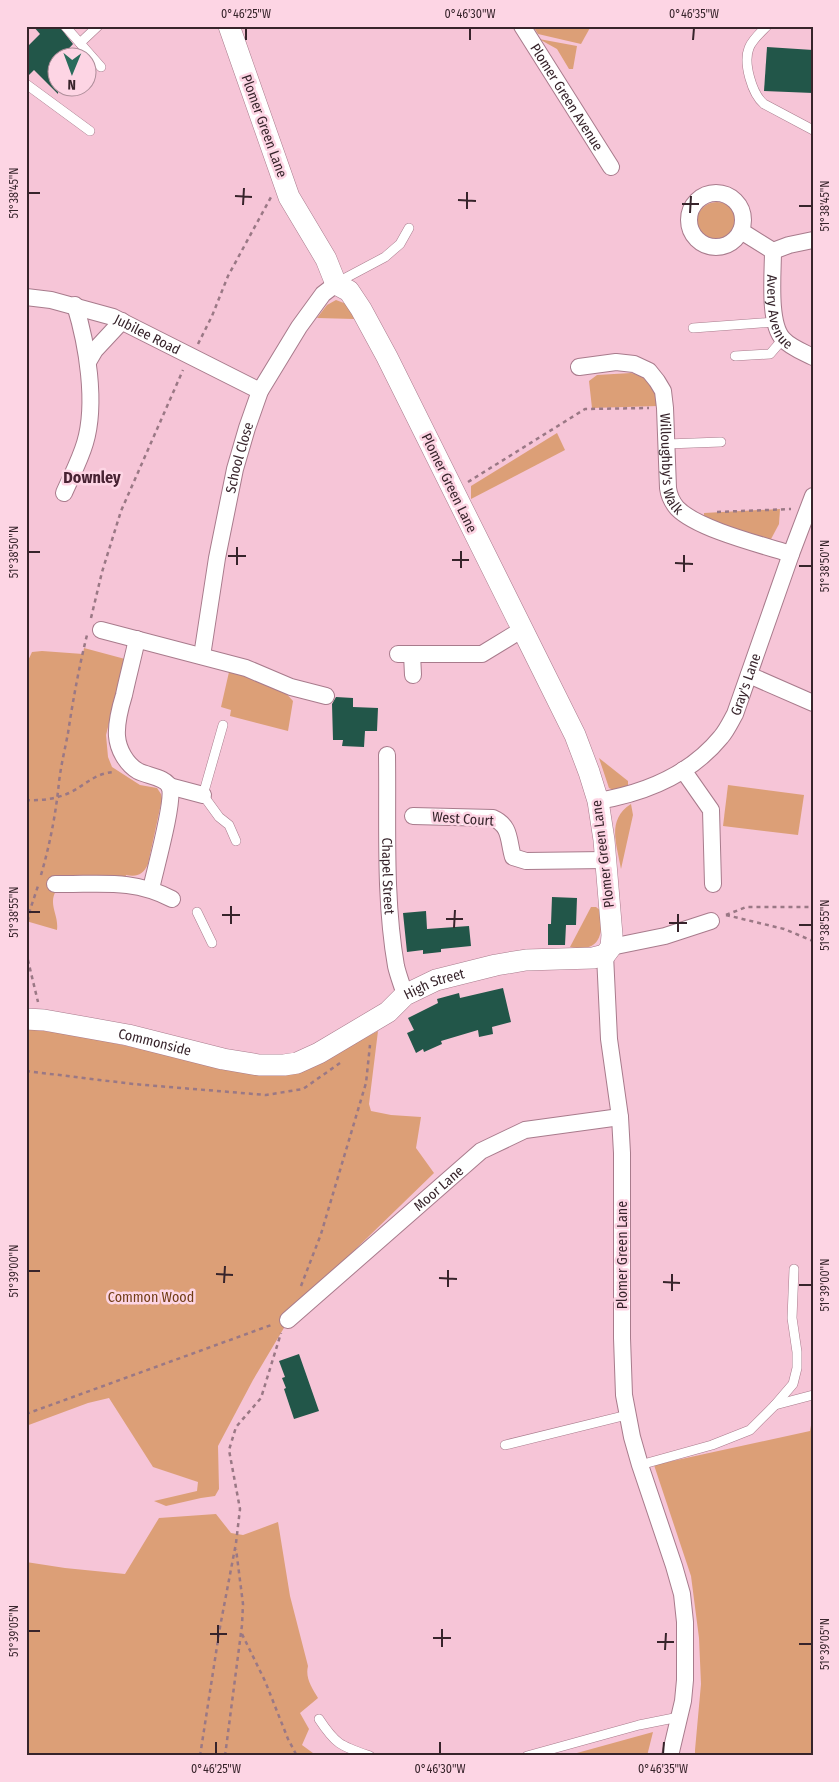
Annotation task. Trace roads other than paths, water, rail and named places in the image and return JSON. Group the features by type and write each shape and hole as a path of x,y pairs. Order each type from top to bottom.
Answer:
{"street":[{"name":"Plomer Green Lane","path":"229,26 286,189 298,214 326,259 336,284 349,291 387,357 575,735 590,772 598,801 606,860 612,934 608,951 608,1039 620,1117 623,1172 622,1370 624,1395 627,1415 640,1464 682,1594 685,1622 683,1701 670,1756"},
{"name":"Plomer Green Avenue","path":"522,26 610,167"},
{"name":"Avery Avenue","path":"741,231 773,251"},
{"name":"Avery Avenue","path":"773,251 789,245 813,240"},
{"name":"Avery Avenue","path":"773,251 774,322 776,329 782,339 813,357"},
{"name":"School Close","path":"202,656 217,558 235,469 260,391 299,327 324,294 336,284"},
{"name":"Jubilee Road","path":"26,297 74,305 113,316 260,391"},
{"path":"64,494 85,444 88,427 88,362 81,325 74,305"},
{"path":"88,362 95,350 122,321"},
{"name":"Willoughby's Walk","path":"578,367 616,362 634,364 649,371 663,391 669,497 678,509 694,521 791,554"},
{"name":"Gray's Lane","path":"598,801 639,792 669,780 721,737 735,714 813,496"},
{"path":"413,674 405,654 482,654 523,629"},
{"path":"92,630 138,639 246,668 291,687 326,696"},
{"path":"138,639 119,713 117,737 120,749 126,760 135,769 165,780 170,786 204,795"},
{"path":"749,675 813,703"},
{"name":"Chapel Street","path":"387,755 391,925 396,967 405,995"},
{"path":"683,770 710,810 713,884"},
{"path":"151,889 170,806 170,786"},
{"name":"West Court","path":"413,816 493,818 503,822 508,832 509,845 513,857 526,861 606,860"},
{"path":"55,884 126,884 151,889 174,900"},
{"path":"608,951 665,936 711,921"},
{"name":"High Street","path":"284,1065 319,1053 388,1012 405,995 436,980 496,965 552,958 594,958 608,951"},
{"name":"Commonside","path":"35,1020 128,1035 222,1060 259,1065 284,1065"},
{"name":"Moor Lane","path":"288,1320 481,1151 525,1130 620,1117"}],"lane":[{"path":"65,26 101,67"},
{"path":"80,43 98,26"},
{"path":"767,26 753,41 747,55 754,93 764,104 813,130"},
{"path":"26,84 90,131"},
{"path":"336,284 386,257 400,244 409,228"},
{"path":"693,328 774,322"},
{"path":"735,356 770,354 782,339"},
{"path":"666,444 720,442"},
{"path":"223,725 204,795 219,817 228,825 236,841"},
{"path":"197,912 212,942"},
{"path":"640,1464 712,1445 750,1430 793,1384 797,1368 797,1352 792,1318 794,1269"},
{"path":"775,1405 813,1396"},
{"path":"506,1445 627,1415"},
{"path":"527,1756 638,1725 679,1716"},
{"path":"319,1719 331,1738 346,1748 370,1756"}],"district":[{"name":"Downley","path":"92,477"}],"park label":[{"name":"Common Wood","path":"151,1297"}]}
